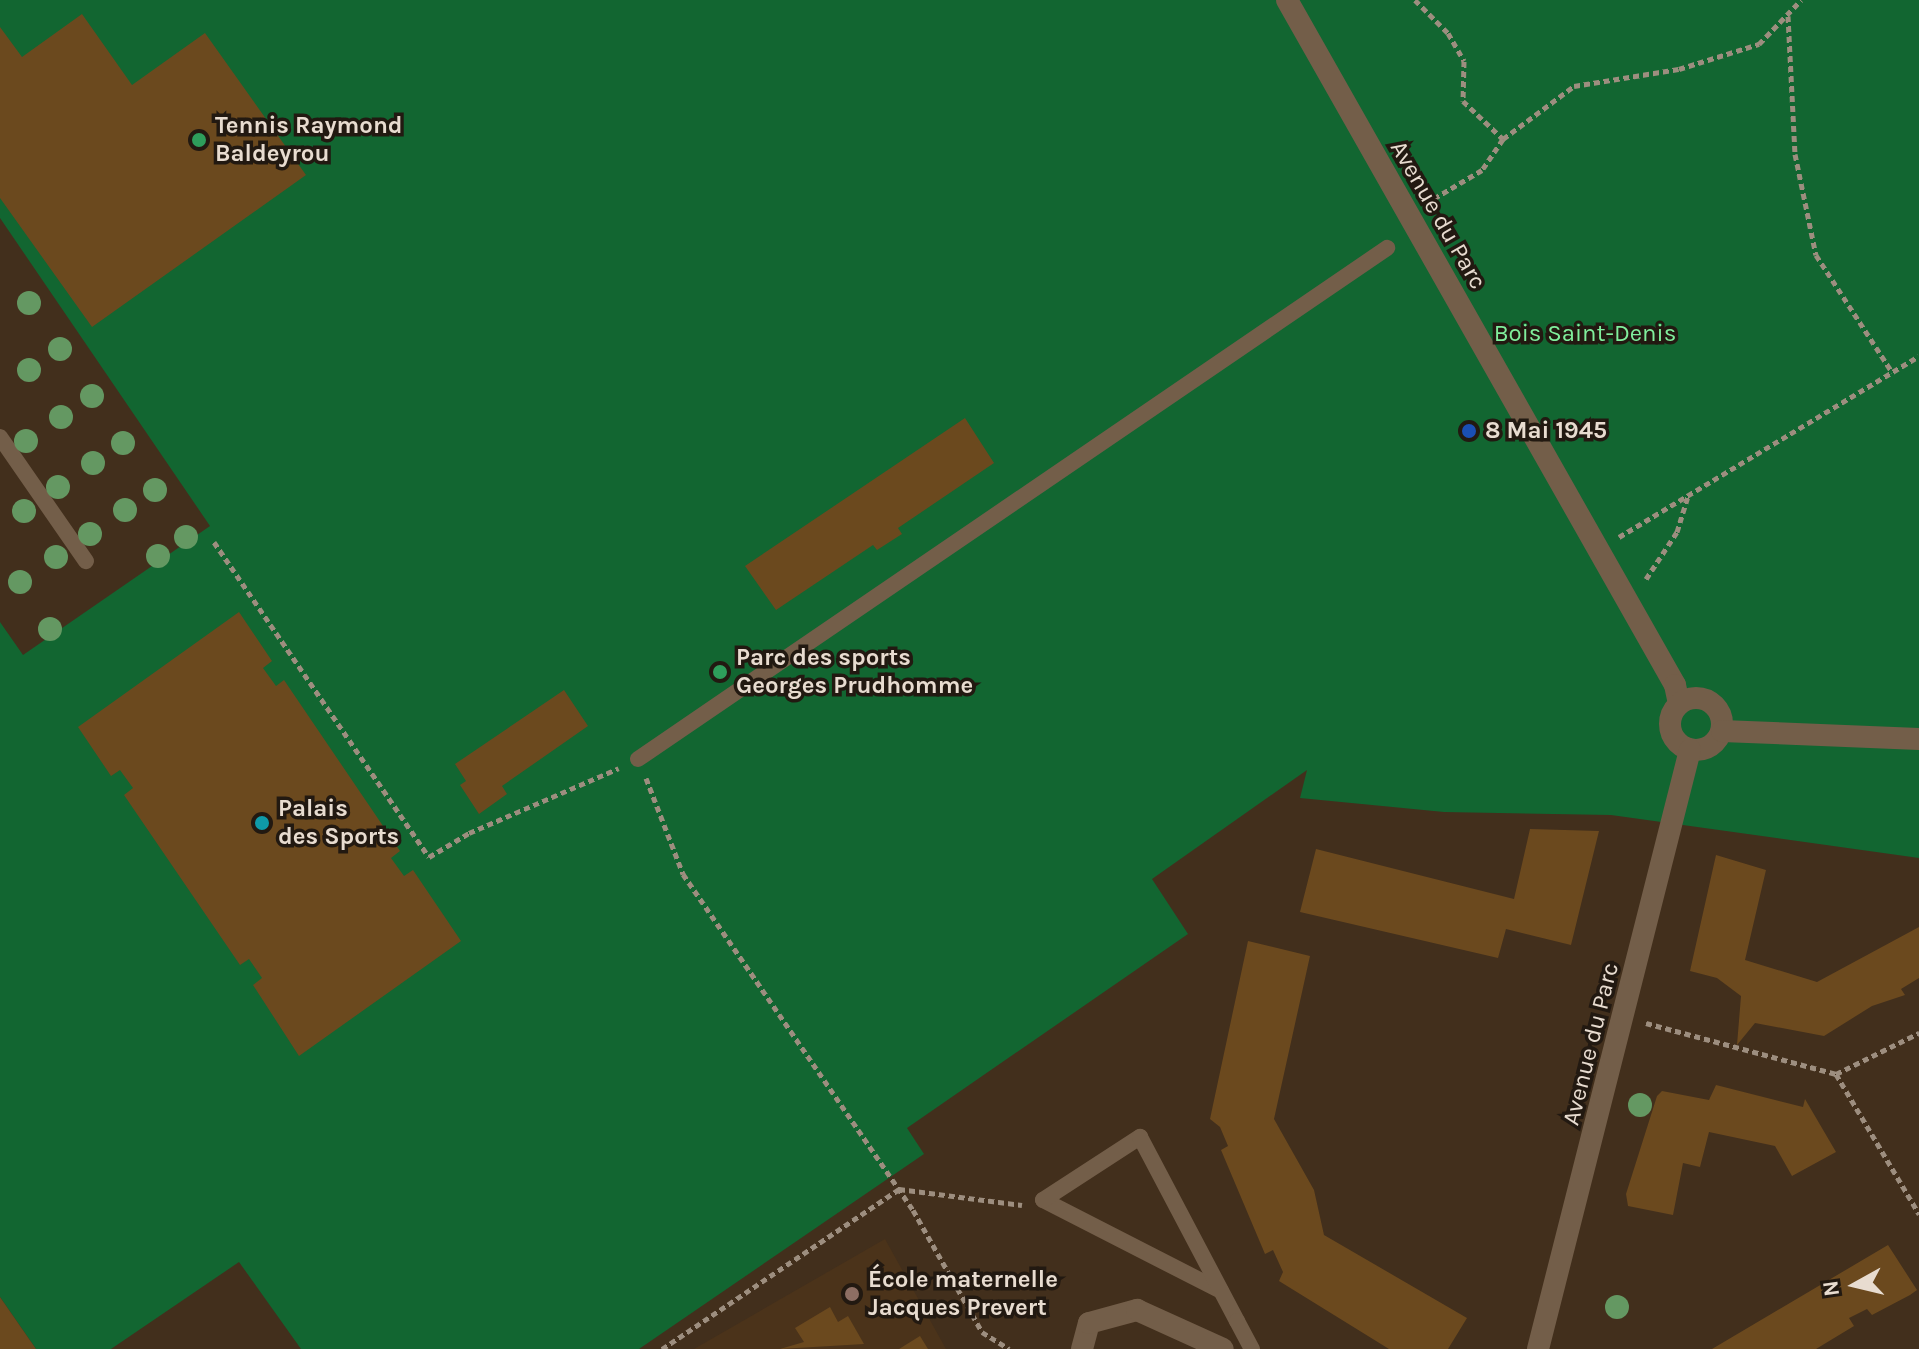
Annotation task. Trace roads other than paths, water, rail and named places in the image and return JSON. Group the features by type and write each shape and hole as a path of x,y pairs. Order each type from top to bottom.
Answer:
{"street":[{"name":"Avenue du Parc","path":"1286,2 1628,603 1679,704"},
{"path":"1711,701 1722,731 1710,747 1690,750 1670,730 1679,704 1711,701"},
{"path":"1722,731 1919,739"},
{"name":"Avenue du Parc","path":"1538,1349 1627,1018 1690,750"},
{"path":"1082,1349 1089,1323 1137,1310 1223,1349"}],"lane":[{"path":"638,759 1387,248"},
{"path":"0,437 86,561"},
{"path":"1221,1291 1043,1200 1140,1137 1252,1349"}],"place":[{"name":"Tennis Raymond Baldeyrou","path":"199,140"},
{"name":"8 Mai 1945","path":"1469,431"},
{"name":"Parc des sports Georges Prudhomme","path":"720,672"},
{"name":"Palais des Sports","path":"262,823"},
{"name":"École maternelle Jacques Prevert","path":"852,1294"}],"park label":[{"name":"Bois Saint-Denis","path":"1585,334"}]}
